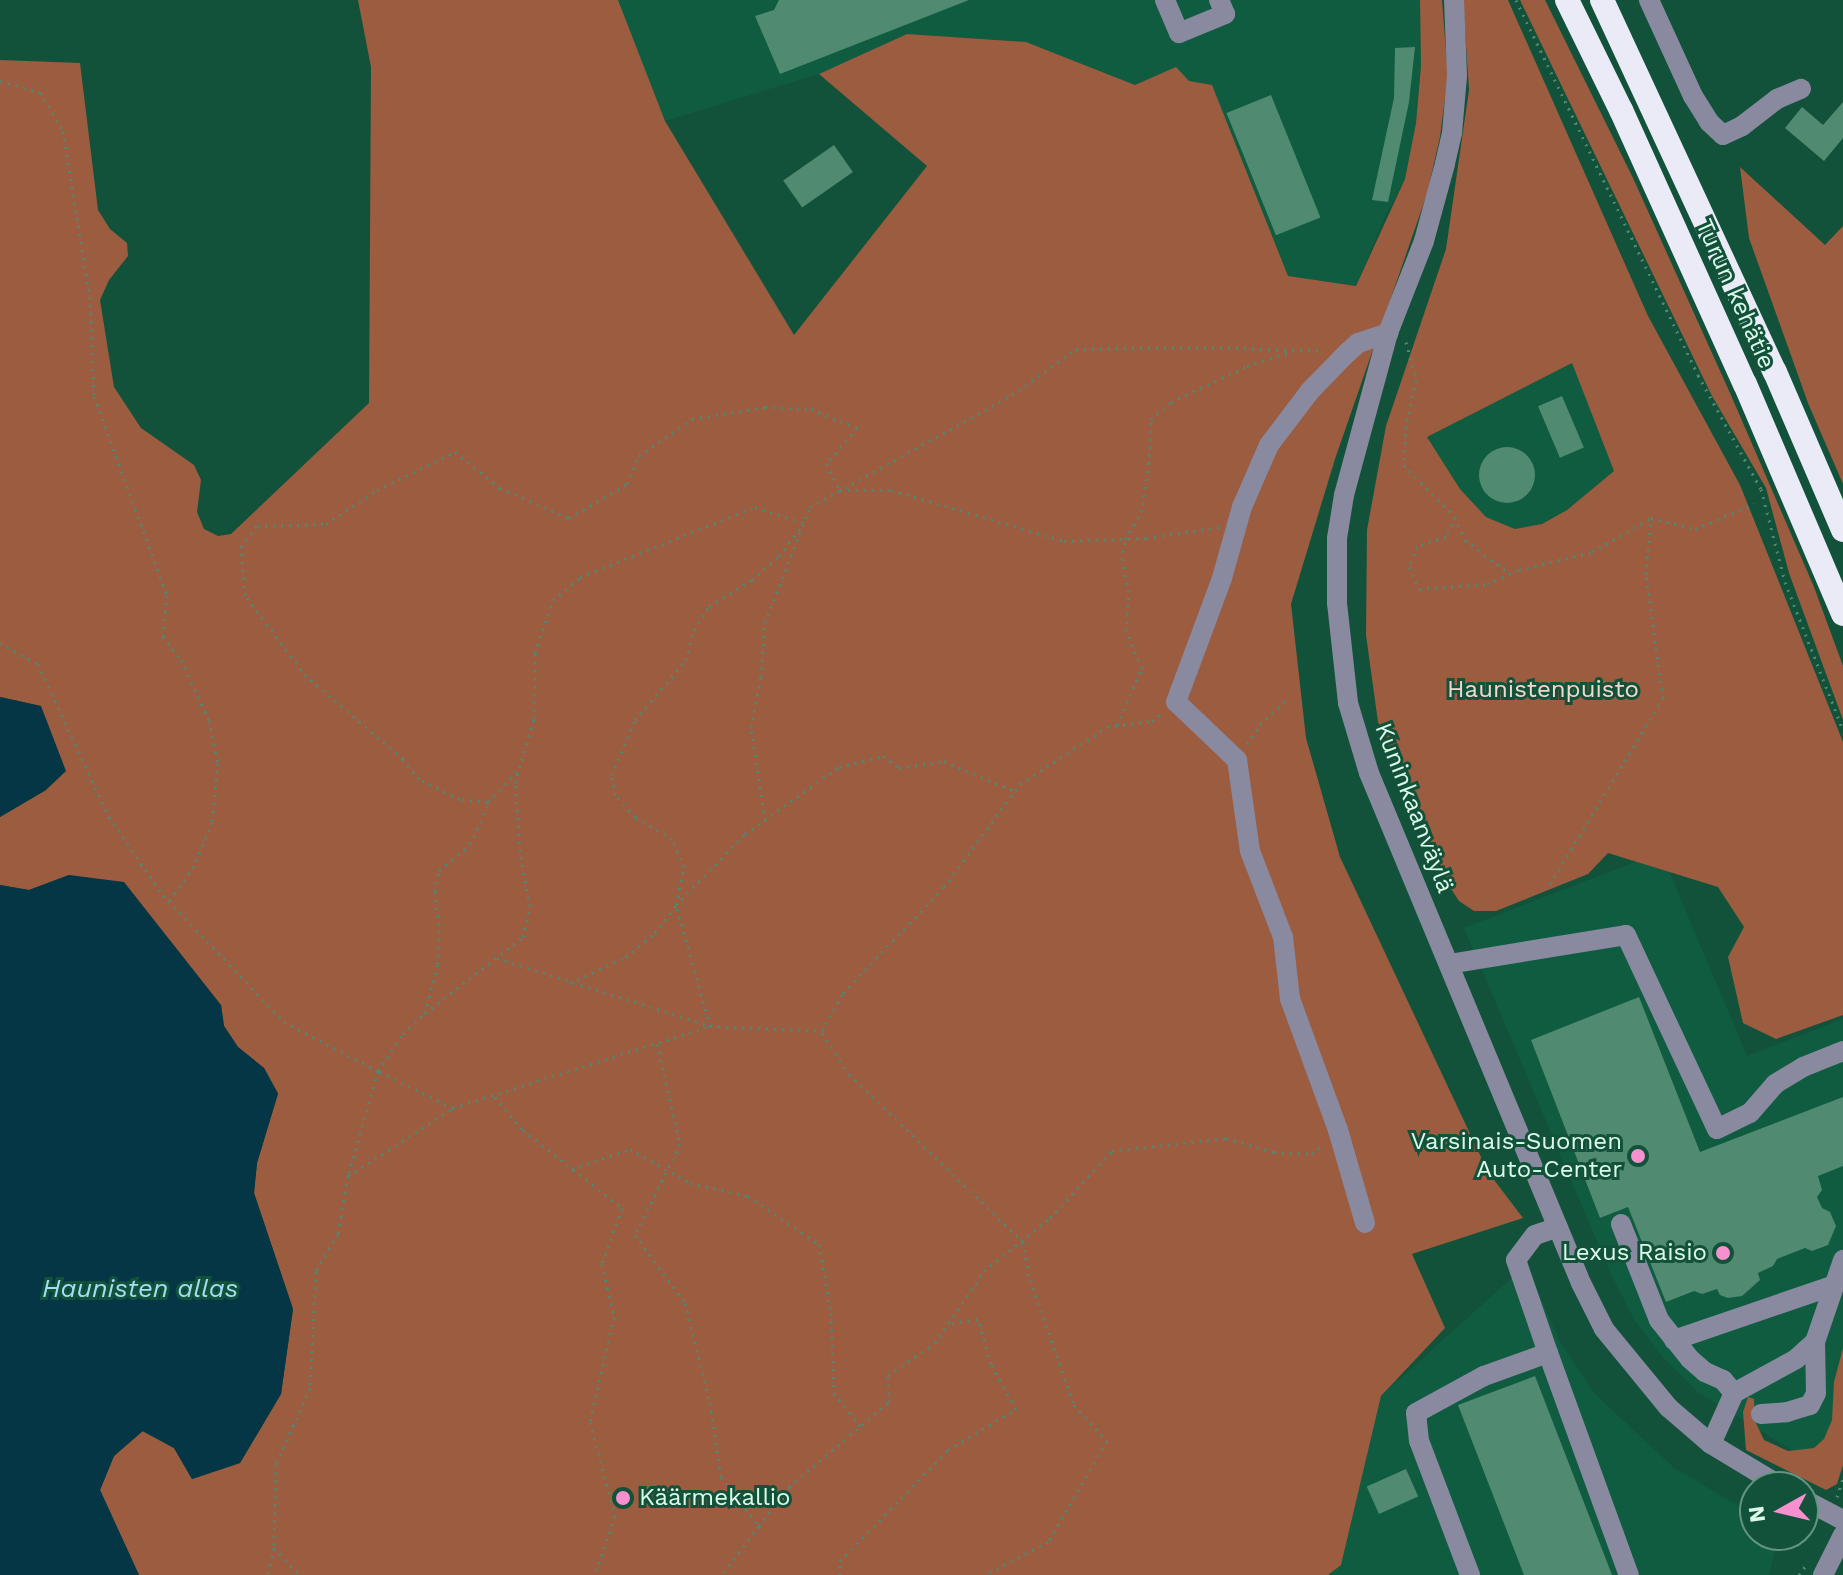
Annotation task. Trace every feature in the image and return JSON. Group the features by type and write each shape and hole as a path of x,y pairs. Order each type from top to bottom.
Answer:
{"highway":[{"name":"Turun kehätie","path":"1567,0 1621,110 1745,384 1843,614"},
{"name":"Turun kehätie","path":"1602,0 1729,271 1843,530"}],"street":[{"path":"1165,0 1179,33 1222,7"},
{"name":"Kuninkaanväylä","path":"1454,0 1457,76 1452,133 1396,336 1344,495 1336,568 1338,637 1348,703 1369,773 1591,1306 1619,1351 1662,1401 1711,1444 1756,1471"},
{"path":"1649,0 1693,96 1709,122 1723,135 1742,126 1777,99 1801,89"},
{"path":"1365,1223 1338,1130 1290,999 1283,937 1250,851 1237,760 1176,702 1222,578 1242,507 1269,445 1310,391 1358,343 1396,336"},
{"path":"1449,964 1626,935 1717,1129 1750,1113 1784,1078 1843,1051"},
{"path":"1621,1224 1659,1320 1705,1372 1723,1380 1734,1393"},
{"path":"1558,1227 1535,1235 1516,1260 1629,1575"},
{"path":"1761,1414 1787,1412 1810,1405 1816,1393 1815,1342 1843,1260"},
{"path":"1674,1340 1835,1285"},
{"path":"1711,1444 1734,1393 1796,1359 1815,1342"},
{"path":"1470,1575 1419,1441 1416,1413 1484,1376 1548,1353"},
{"path":"1819,1507 1843,1520"},
{"path":"1823,1575 1843,1535"}],"path":[{"path":"1516,0 1698,375 1761,489 1785,582 1843,730"},
{"path":"0,81 40,92 63,131 90,297 94,396 167,595 163,636 181,660 209,720 218,763 212,822 194,866 169,902"},
{"path":"1396,336 1416,380 1406,426 1404,465 1455,517 1465,540 1511,574"},
{"path":"765,820 751,727 761,677 765,623 810,507 1012,395 1076,349 1347,353"},
{"path":"1117,725 1142,668 1126,631 1129,592 1123,570 1125,539 1141,512 1149,464 1151,420 1171,402 1247,366 1298,350"},
{"path":"488,802 460,799 419,779 403,759 306,676 245,595 241,547 257,526 326,524 377,490 455,452 500,488 569,518 627,484 639,456 692,419 765,407 811,409 857,428 826,464 840,490"},
{"path":"840,490 891,490 1064,541 1125,539 1238,524"},
{"path":"1455,517 1446,537 1417,546 1409,567 1419,589 1487,584 1511,574 1592,552 1651,518 1695,529 1754,504"},
{"path":"268,1575 274,1548 276,1464 310,1388 316,1271 338,1234 348,1176 378,1071 403,1034 425,1013 523,937 530,906 521,859 515,783 534,719 535,653 553,600 580,577 755,507 805,523"},
{"path":"1550,884 1663,698 1646,574 1651,518"},
{"path":"710,1026 676,905 684,867 672,839 635,817 615,795 612,775 635,720 686,660 694,630 709,606 752,580 779,556 805,523"},
{"path":"0,643 38,664 109,817 169,902 284,1022 453,1108"},
{"path":"1237,760 1260,724 1287,700"},
{"path":"822,1031 843,993 944,887 1020,784 1107,727 1152,721 1176,702"},
{"path":"570,983 626,957 655,933 676,905 745,834 839,767 883,756 899,768 944,761 1014,791"},
{"path":"425,1013 438,964 439,925 435,891 439,870 474,837 488,802 518,770"},
{"path":"495,957 710,1026 822,1031"},
{"path":"348,1176 453,1108 710,1026"},
{"path":"822,1031 849,1074 1023,1242 1030,1280 1074,1405 1107,1441 1048,1542 985,1575"},
{"path":"657,1044 680,1144 635,1235 685,1303 710,1403 721,1477 759,1526"},
{"path":"495,1097 523,1130 622,1208 602,1264 614,1317 590,1422 615,1516 595,1575"},
{"path":"722,1575 789,1487 889,1402 888,1375 935,1343 984,1271 1023,1242 1112,1151 1226,1138 1274,1152 1312,1154 1338,1130"},
{"path":"572,1169 630,1149 690,1183 748,1196 819,1244 831,1313 834,1393 860,1426"},
{"path":"840,1575 840,1561 948,1450 1016,1409 991,1364 978,1319 948,1324"},
{"path":"274,1548 299,1575"}],"shaded area":[{"path":"618,0 1420,0 1421,66 1416,123 1405,179 1356,286 1288,276 1212,86 1135,85 1026,42 907,34 819,74 665,121"},
{"path":"1572,363 1615,471 1567,510 1542,524 1515,529 1486,517 1460,489 1427,437"},
{"path":"1661,852 1747,1056 1843,1019 1843,1429 1812,1462 1699,1393 1662,1356 1635,1321 1611,1274 1464,928"},
{"path":"1526,1265 1560,1342 1594,1393 1673,1467 1739,1506 1739,1551 1774,1551 1769,1575 1328,1575 1341,1565 1381,1396"}],"green space":[{"path":"358,0 618,0 665,121 794,335 927,166 819,74 907,34 1026,42 1135,85 1176,67 1189,81 1212,85 1288,276 1356,286 1405,179 1416,123 1421,66 1420,0 1442,0 1448,76 1440,137 1427,194 1335,459 1291,604 1306,738 1340,857 1488,1172 1523,1218 1412,1254 1445,1328 1381,1396 1341,1565 1328,1575 139,1575 100,1490 114,1456 142,1431 174,1448 192,1479 240,1463 281,1394 293,1309 254,1193 257,1163 278,1093 264,1068 238,1047 224,1026 221,1005 69,875 29,890 0,885 0,817 46,790 41,706 0,697 0,60 80,63 98,210 110,229 127,243 128,256 109,280 100,300 114,387 141,428 194,465 201,480 197,512 204,529 218,536 231,534 369,403 371,67"},
{"name":"Haunistenpuisto","path":"1463,0 1508,0 1648,316 1740,485 1843,742 1843,1015 1776,1039 1743,1023 1728,957 1744,927 1718,887 1608,853 1588,874 1496,911 1474,911 1459,901 1444,878 1378,722 1366,635 1367,530 1386,426 1446,249 1469,90","holes":["1572,363 1614,471 1567,510 1542,524 1515,529 1486,517 1460,489 1427,437"]},
{"path":"1520,0 1545,0 1633,178 1730,393 1814,587 1843,666 1843,720 1789,573 1766,488 1712,396"},
{"path":"1740,167 1825,245 1843,226 1843,484 1808,403 1749,238"},
{"path":"1843,1348 1843,1465 1837,1484 1826,1490 1819,1486 1819,1471 1788,1471 1746,1450 1743,1412 1748,1397 1754,1399 1755,1421 1764,1440 1788,1451 1814,1448 1824,1439 1832,1420 1834,1382"}],"water":[{"path":"0,697 41,706 66,771 46,790 0,817"},
{"name":"Haunisten allas","path":"69,875 124,882 221,1005 224,1026 238,1047 264,1068 278,1094 257,1163 254,1193 293,1309 281,1394 240,1463 192,1479 174,1448 143,1431 114,1456 100,1490 139,1575 0,1575 0,885 29,890"}],"building":[{"path":"779,0 969,0 780,74 755,16 774,10"},
{"path":"1415,47 1409,102 1388,202 1372,200 1394,98 1395,48"},
{"path":"1271,95 1320,217 1276,235 1226,113"},
{"path":"1843,102 1843,138 1824,161 1785,128 1802,107 1823,125"},
{"path":"834,145 853,172 802,208 783,181"},
{"path":"1562,396 1584,448 1560,458 1538,406"},
{"path":"1507,447 1527,455 1535,475 1527,495 1507,503 1487,495 1479,475 1487,455"},
{"name":"Varsinais-Suomen Auto-Center","path":"1639,997 1700,1152 1843,1097 1843,1166 1818,1176 1822,1190 1817,1197 1822,1208 1830,1212 1836,1226 1828,1245 1812,1251 1805,1248 1777,1259 1773,1266 1758,1273 1760,1280 1742,1296 1728,1298 1720,1295 1717,1289 1702,1294 1694,1291 1666,1302 1628,1207 1600,1218 1531,1040"},
{"path":"1535,1376 1612,1575 1524,1575 1458,1405"},
{"path":"1406,1469 1418,1496 1379,1514 1367,1486"}],"place":[{"name":"Varsinais-Suomen Auto-Center","path":"1638,1156"},
{"name":"Lexus Raisio","path":"1723,1253"},
{"name":"Käärmekallio","path":"623,1498"}]}
